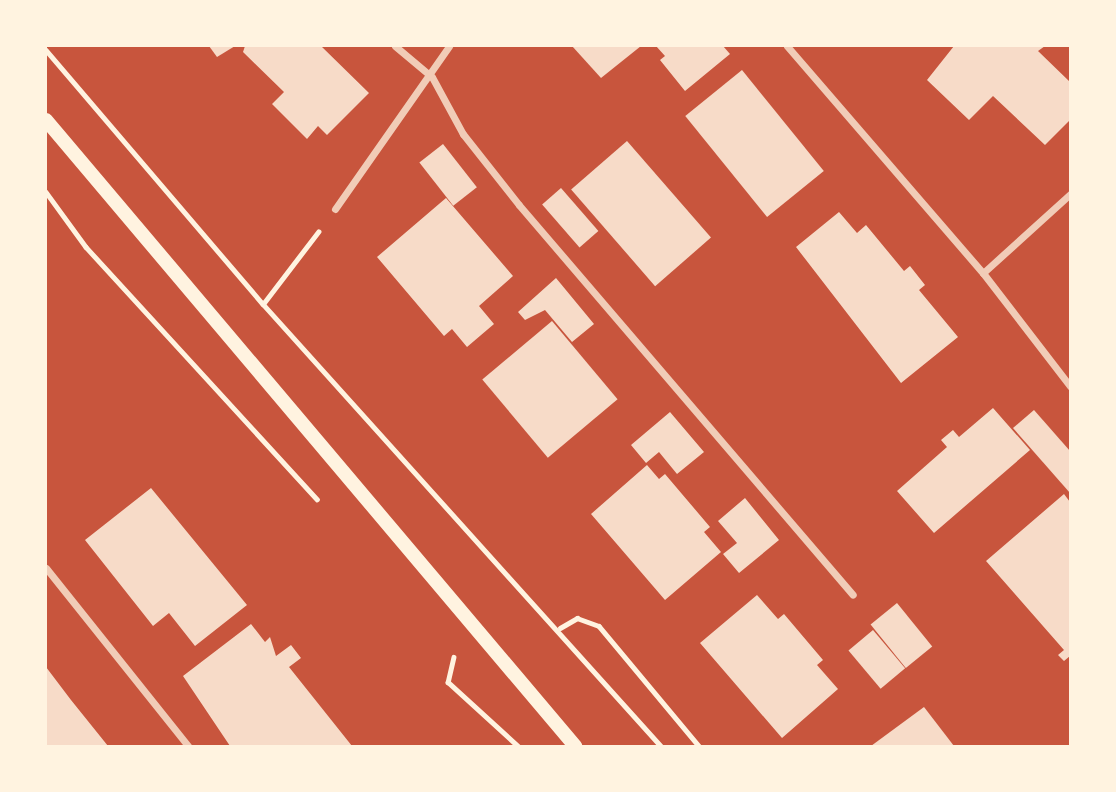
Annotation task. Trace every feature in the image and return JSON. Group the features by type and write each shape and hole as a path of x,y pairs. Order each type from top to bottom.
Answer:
{"main road":[{"path":"46,120 575,747"}],"street":[{"path":"396,46 432,76 463,134 519,205 853,595"},
{"path":"335,209 432,76 449,46"},
{"path":"787,46 983,273 1070,386"},
{"path":"983,273 1070,194"},
{"path":"46,568 188,747"}],"path":[{"path":"46,50 263,304 560,628 661,747"},
{"path":"46,192 86,247 327,510"},
{"path":"263,304 335,209"},
{"path":"560,628 577,618 599,626 699,747"},
{"path":"455,650 448,682 519,747"}],"building":[{"path":"209,46 235,46 217,57"},
{"path":"245,46 321,46 369,93 327,135 318,126 307,139 272,104 284,92 243,52"},
{"path":"572,46 641,46 601,78"},
{"path":"656,46 723,46 730,54 685,91 660,60 665,56"},
{"path":"954,46 1045,46 1038,51 1070,82 1070,120 1045,145 993,96 969,120 927,80"},
{"path":"742,70 824,171 767,217 685,116"},
{"path":"627,141 711,238 655,286 571,190"},
{"path":"443,144 477,187 453,206 419,162"},
{"path":"561,188 598,231 580,247 542,204"},
{"path":"446,198 513,276 479,306 494,324 467,347 452,329 444,336 377,257"},
{"path":"839,212 857,233 866,225 904,271 910,266 925,285 919,290 958,337 901,383 796,247"},
{"path":"556,278 594,324 572,342 545,310 525,320 518,312"},
{"path":"552,321 618,399 548,458 482,379"},
{"path":"993,408 1030,450 934,533 897,491 947,447 941,440 953,430 959,437"},
{"path":"1034,410 1070,451 1070,493 1013,428"},
{"path":"670,412 704,452 677,474 659,452 646,463 631,445"},
{"path":"647,465 659,479 665,474 710,527 704,532 721,552 665,600 591,514"},
{"path":"151,488 247,605 195,646 169,613 153,626 85,540"},
{"path":"1064,494 1070,502 1070,656 1064,661 1058,655 1064,650 986,561"},
{"path":"745,498 779,540 739,573 723,554 737,543 718,521"},
{"path":"757,595 778,619 784,614 823,660 817,665 838,689 782,738 700,643"},
{"path":"897,603 932,647 906,668 871,624"},
{"path":"251,624 265,642 270,637 276,656 291,645 301,658 289,667 352,746 230,746 183,676"},
{"path":"873,630 905,668 881,689 848,651"},
{"path":"46,667 71,700 108,746 46,746"},
{"path":"924,707 954,746 871,746"}]}
